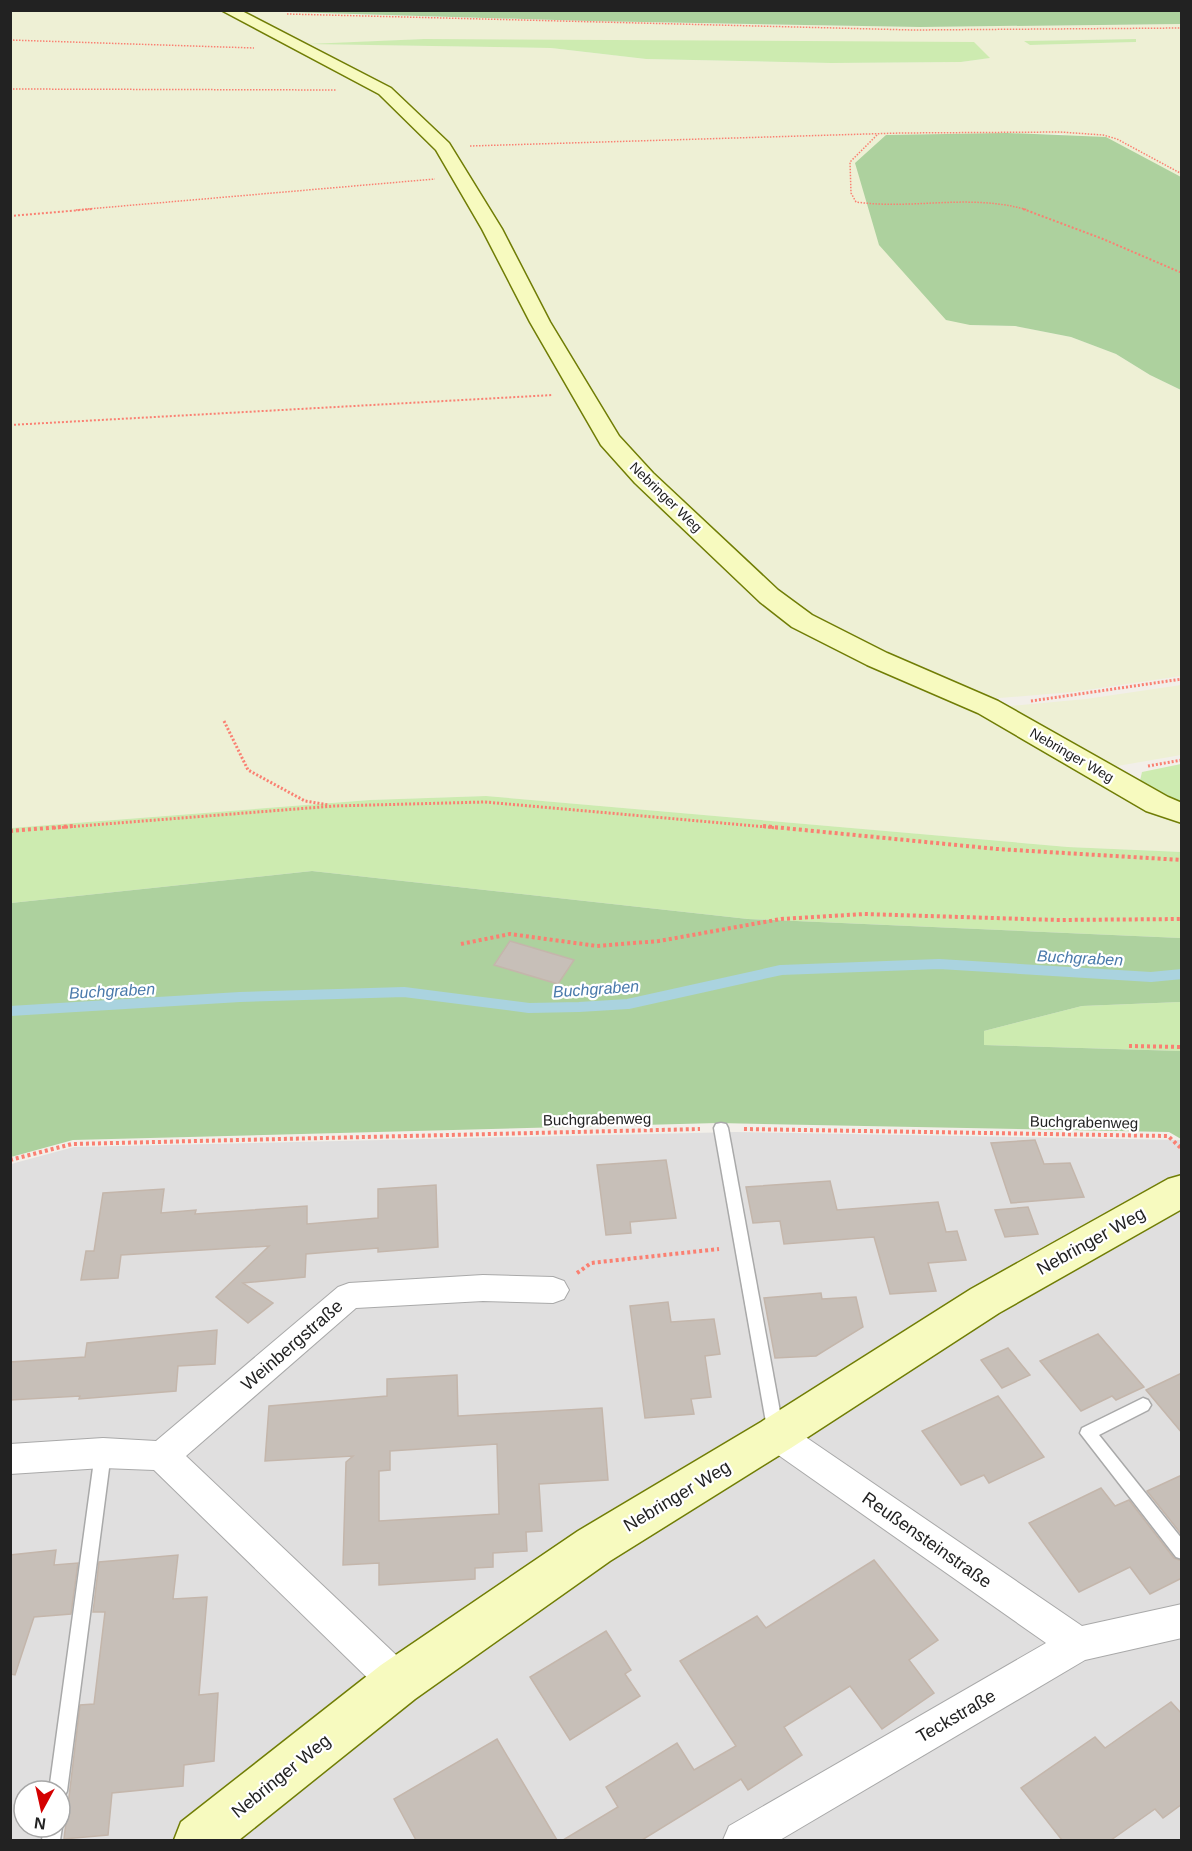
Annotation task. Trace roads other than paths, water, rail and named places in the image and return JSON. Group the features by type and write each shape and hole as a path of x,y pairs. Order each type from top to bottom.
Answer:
{"street":[{"name":"Nebringer Weg","path":"229,11 385,91 442,147 492,229 540,322 609,440 630,463 770,596 802,621 877,659 988,707 1157,804 1182,814"},
{"name":"Nebringer Weg","path":"200,1840 398,1682 594,1546 776,1436 985,1302 1182,1190"},
{"name":"Weinbergstraße","path":"162,1456 349,1296 483,1288 553,1290"},
{"name":"Reußensteinstraße","path":"776,1436 1078,1644"},
{"path":"10,1459 103,1453 162,1456 398,1682"},
{"name":"Teckstraße","path":"743,1840 1078,1644 1182,1621"}],"lane":[{"path":"721,1128 744,1246 776,1436"},
{"path":"1143,1406 1088,1432 1182,1552"},
{"path":"60,1779 103,1453"}],"waterway":[{"name":"Buchgraben","path":"10,1011 240,997 404,992 529,1008 579,1007 628,1004 781,970 939,964 1151,977 1182,974"}]}
